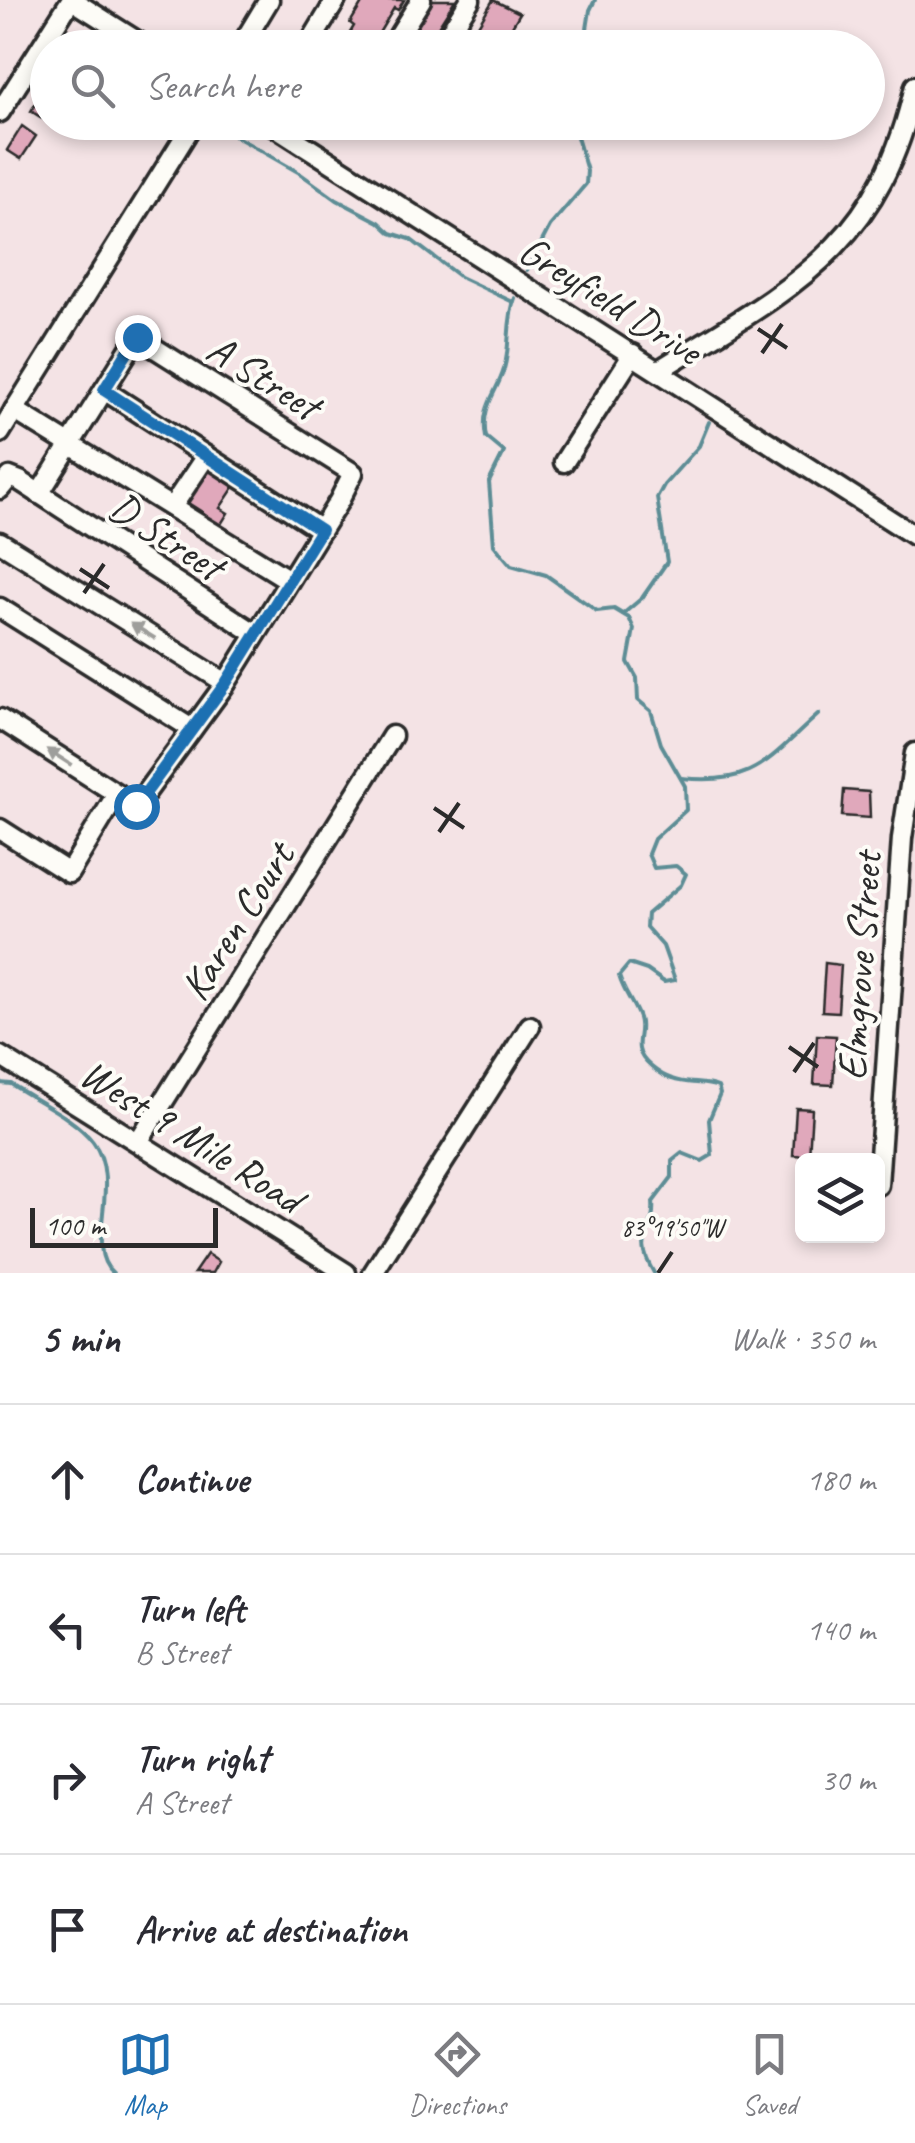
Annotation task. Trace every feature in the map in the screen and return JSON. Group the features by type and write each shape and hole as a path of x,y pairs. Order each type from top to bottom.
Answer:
{"street":[{"path":"52,30 71,0 119,30"},
{"path":"251,30 269,0"},
{"path":"317,30 336,0"},
{"path":"400,30 421,0"},
{"path":"451,30 470,0"},
{"path":"0,112 30,65"},
{"path":"659,370 792,287 833,250 858,221 888,170 902,142 915,86"},
{"path":"0,433 183,140"},
{"name":"Greyfield Drive","path":"296,140 915,536"},
{"name":"A Street","path":"40,494 137,337 353,473 321,530"},
{"path":"564,462 634,354"},
{"path":"0,718 136,806 226,683 321,530 104,390"},
{"path":"14,410 288,580"},
{"path":"172,507 206,456"},
{"path":"0,489 10,477 40,494"},
{"name":"D Street","path":"40,494 256,634"},
{"path":"0,542 226,683"},
{"path":"0,608 192,729"},
{"name":"Karen Court","path":"138,1142 392,736"},
{"name":"Elmgrove Street","path":"880,1153 902,838 915,753"},
{"path":"0,829 69,873 117,794"},
{"path":"373,1273 530,1026"},
{"name":"West 9 Mile Road","path":"0,1056 346,1273"}],"building":[{"path":"364,0 404,0 398,10 394,8 381,30 352,30 354,26 350,23"},
{"path":"429,0 455,0 436,30 409,30"},
{"path":"493,0 520,13 510,30 475,30"},
{"path":"22,126 30,132 30,140 33,140 21,159 7,150"},
{"path":"208,466 236,484 220,508 228,513 218,529 199,517 202,512 185,501"},
{"path":"844,790 869,792 870,818 842,816"},
{"path":"825,963 841,965 838,1012 822,1011"},
{"path":"817,1035 836,1036 833,1085 814,1084"},
{"path":"796,1108 812,1109 809,1153 793,1155"},
{"path":"207,1254 219,1262 213,1273 194,1273"}],"waterway":[{"path":"587,30 595,0"},
{"path":"242,140 391,233 410,239 460,277 513,302"},
{"path":"527,270 550,226 586,184 587,171 578,140"},
{"path":"515,298 504,369 485,417 486,437 504,452 489,482 494,545 511,565 546,575 597,611 614,609 629,618 634,629 628,662 637,678 638,700 651,711 661,744 685,786 686,810 654,839 648,854 654,868 676,866 686,874 681,885 647,914 646,927 663,946 675,980 664,982 629,964 619,976 639,1018 639,1049 647,1063 672,1079 718,1087 720,1094 709,1120 712,1155 702,1161 682,1153 672,1161 672,1177 653,1202 644,1243 654,1273"},
{"path":"623,614 642,598 667,562 657,498 699,446 709,422"},
{"path":"681,778 726,778 743,773 772,757 819,714"},
{"path":"0,1083 11,1084 55,1110 93,1142 105,1176 101,1247 113,1273"}],"route":[{"path":"136,806 226,683 321,530 104,390 137,337"}]}
